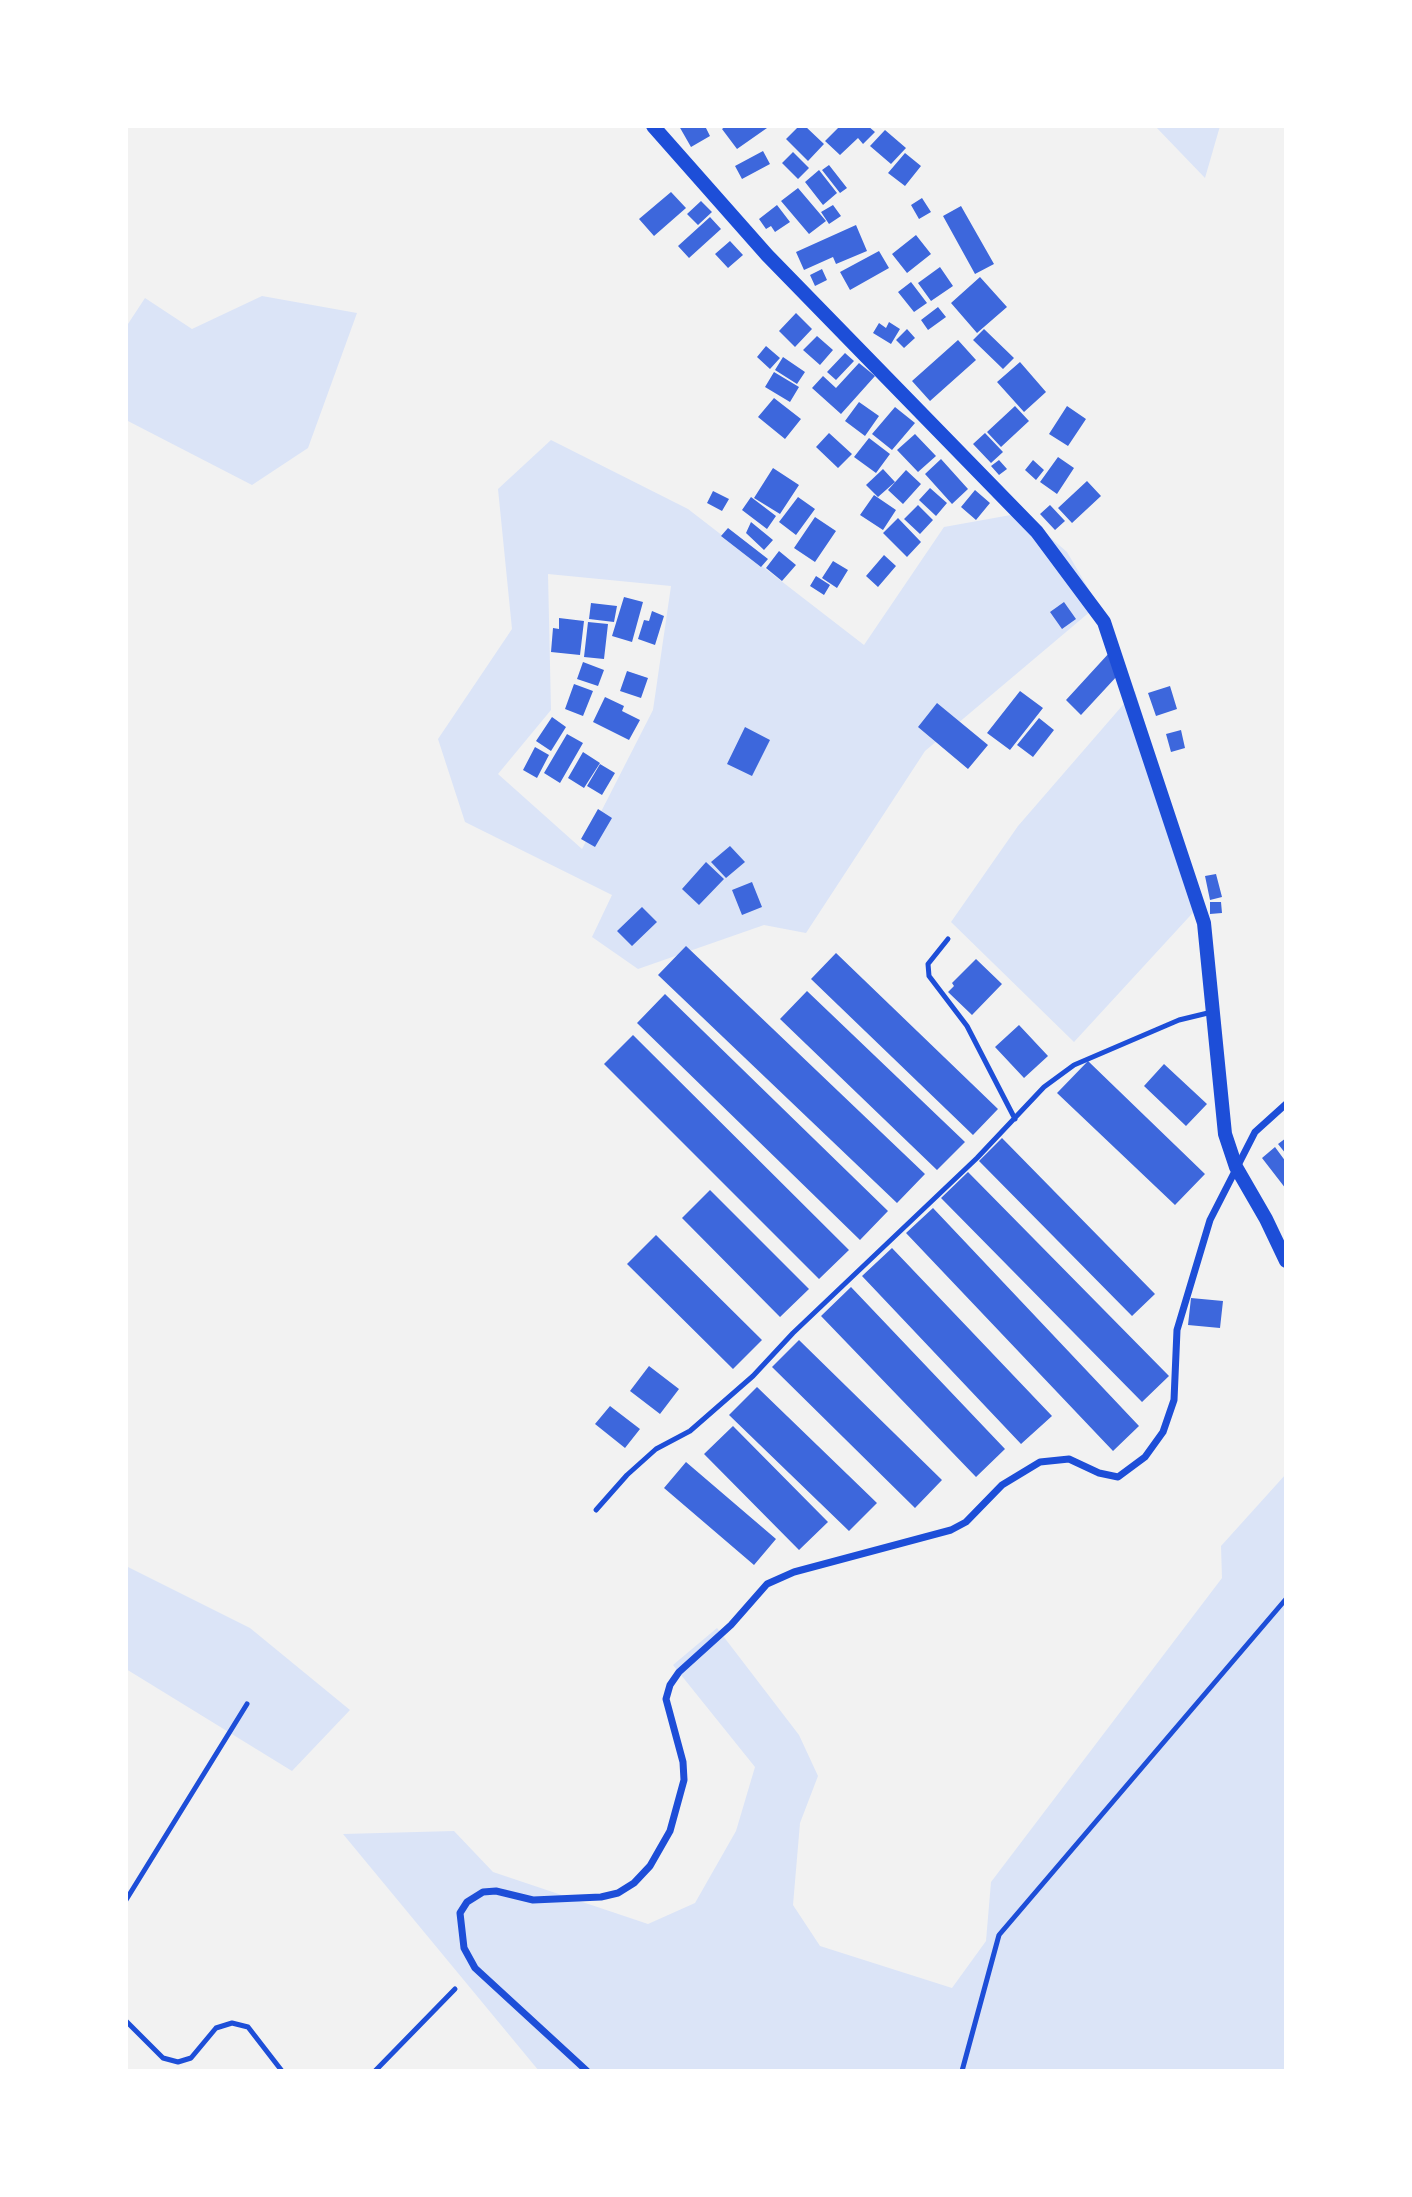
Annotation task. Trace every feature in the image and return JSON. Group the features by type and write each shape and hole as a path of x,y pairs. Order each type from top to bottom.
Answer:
{"main road":[{"path":"653,126 767,255 1037,532 1104,622 1204,923 1225,1135 1236,1167 1286,1261"}],"street":[{"path":"587,2071 475,1968 464,1948 460,1913 467,1902 484,1892 496,1891 533,1900 601,1897 618,1893 634,1884 650,1866 670,1831 684,1780 683,1762 666,1699 670,1685 679,1672 731,1625 767,1584 794,1572 951,1530 966,1522 1002,1485 1040,1462 1069,1459 1099,1473 1118,1477 1145,1457 1163,1432 1174,1400 1177,1330 1210,1220 1255,1132 1286,1104"}],"lane":[{"path":"948,939 928,964 929,976 967,1026 1015,1119"},
{"path":"596,1510 627,1475 656,1449 690,1431 753,1376 1015,1119 1044,1087 1074,1065 1179,1020 1212,1012"},
{"path":"962,2071 999,1935 1286,1599"},
{"path":"126,1900 247,1703"},
{"path":"375,2071 455,1989"},
{"path":"126,2021 163,2058 178,2062 191,2057 216,2028 233,2023 248,2027 282,2071"}],"shaded area":[{"path":"1155,126 1220,126 1205,178"},
{"path":"262,296 357,313 308,448 252,485 126,420 126,327 145,298 192,329"},
{"path":"551,440 688,509 864,645 944,527 1022,513 1067,552 1098,605 925,751 806,933 764,925 638,969 592,937 612,895 465,822 438,739 512,629 498,489","holes":["548,574 671,586 653,710 582,849 498,774 551,710"]},
{"path":"1135,691 1200,905 1074,1042 951,922 1018,826"},
{"path":"1286,1474 1286,2071 539,2071 343,1834 454,1831 493,1872 648,1924 695,1903 736,1831 755,1767 673,1665 717,1628 799,1735 818,1776 800,1823 793,1905 820,1946 952,1988 986,1941 991,1882 1222,1578 1221,1546"},
{"path":"126,1566 250,1628 350,1710 292,1771 126,1669"}],"building":[{"path":"679,126 705,126 710,136 691,147"},
{"path":"726,126 767,128 737,149 722,129"},
{"path":"799,126 805,126 824,144 808,161 786,139"},
{"path":"840,126 868,126 875,132 863,144 858,138 840,155 825,141"},
{"path":"885,130 906,148 891,164 870,146"},
{"path":"763,151 770,164 742,179 735,166"},
{"path":"793,152 809,168 798,179 782,163"},
{"path":"905,153 921,166 905,186 888,173"},
{"path":"829,165 847,188 840,193 822,170"},
{"path":"819,170 837,193 823,205 805,182"},
{"path":"798,188 826,221 809,234 781,201"},
{"path":"671,192 686,208 654,236 639,219"},
{"path":"922,198 931,212 919,219 911,205"},
{"path":"701,201 712,212 698,225 687,214"},
{"path":"777,205 790,222 775,232 771,226 766,229 759,219"},
{"path":"833,205 841,216 829,224 821,212"},
{"path":"961,206 994,264 975,274 943,216"},
{"path":"710,217 721,229 689,258 678,246"},
{"path":"856,225 867,251 836,264 833,257 804,270 796,252"},
{"path":"916,235 931,254 907,273 892,254"},
{"path":"730,241 743,255 728,268 715,254"},
{"path":"879,251 889,268 850,290 840,272"},
{"path":"940,267 953,286 931,301 918,283"},
{"path":"822,269 827,280 815,286 810,275"},
{"path":"980,277 1007,307 977,333 951,303"},
{"path":"911,282 927,303 914,312 898,292"},
{"path":"938,307 946,317 928,330 921,320"},
{"path":"796,313 812,329 795,347 779,331"},
{"path":"889,322 900,329 891,344 873,333 879,323 886,328"},
{"path":"907,329 915,338 904,348 896,340"},
{"path":"984,329 1014,358 1003,369 973,340"},
{"path":"817,336 833,350 820,365 803,350"},
{"path":"958,340 976,360 930,401 912,381"},
{"path":"766,346 780,358 770,369 757,357"},
{"path":"845,353 854,361 836,380 827,372"},
{"path":"783,357 805,372 797,384 775,370"},
{"path":"1020,362 1046,392 1024,412 997,382"},
{"path":"859,363 875,376 841,414 812,388 823,376 836,388"},
{"path":"774,372 799,387 790,402 765,387"},
{"path":"774,398 801,419 785,439 758,417"},
{"path":"859,402 879,416 865,436 845,421"},
{"path":"1015,406 1029,421 1001,447 987,432"},
{"path":"1067,406 1086,419 1068,446 1049,434"},
{"path":"895,407 915,423 892,450 872,434"},
{"path":"829,433 852,454 838,468 816,447"},
{"path":"985,433 1003,452 991,463 973,444"},
{"path":"915,434 936,456 918,472 897,450"},
{"path":"869,438 890,454 876,473 854,457"},
{"path":"1058,457 1074,468 1057,494 1040,482"},
{"path":"941,459 968,489 952,504 925,474"},
{"path":"999,460 1007,469 999,475 991,466"},
{"path":"1033,460 1044,470 1036,480 1025,470"},
{"path":"773,468 799,485 780,514 754,498"},
{"path":"883,469 895,482 878,497 866,485"},
{"path":"906,470 921,484 903,504 888,490"},
{"path":"1087,481 1101,496 1072,523 1058,508"},
{"path":"930,488 947,503 936,516 919,500"},
{"path":"975,490 990,503 976,520 961,507"},
{"path":"713,491 729,499 722,511 707,503"},
{"path":"874,495 896,510 883,530 860,515"},
{"path":"751,497 776,516 767,529 742,510"},
{"path":"798,497 815,509 796,535 779,522"},
{"path":"918,505 933,520 920,534 904,519"},
{"path":"1050,505 1065,521 1055,530 1040,514"},
{"path":"815,517 836,531 815,562 794,548"},
{"path":"898,518 921,542 907,557 883,533"},
{"path":"751,522 773,540 764,550 746,533"},
{"path":"728,528 768,559 761,567 721,536"},
{"path":"779,551 796,565 782,581 766,568"},
{"path":"884,555 896,566 878,587 866,576"},
{"path":"833,561 848,570 837,588 822,578"},
{"path":"816,576 830,585 824,595 810,586"},
{"path":"624,597 643,602 632,642 612,636"},
{"path":"1064,602 1076,619 1062,629 1050,612"},
{"path":"591,603 617,606 614,622 589,619"},
{"path":"652,611 664,616 655,645 638,639 644,620 649,621"},
{"path":"559,618 584,621 580,655 551,652 553,628 559,629"},
{"path":"588,622 608,624 604,659 584,657"},
{"path":"1110,652 1118,675 1081,715 1066,700"},
{"path":"583,662 604,670 598,686 577,679"},
{"path":"627,671 648,678 641,698 620,691"},
{"path":"574,684 593,691 583,716 565,709"},
{"path":"1170,686 1177,709 1156,716 1148,693"},
{"path":"1020,691 1043,708 1010,750 987,733"},
{"path":"605,697 624,706 622,711 640,720 629,740 593,722"},
{"path":"937,703 988,745 968,769 918,727"},
{"path":"552,717 566,727 551,751 536,741"},
{"path":"1039,718 1054,730 1033,757 1017,745"},
{"path":"745,727 770,740 752,776 727,764"},
{"path":"1181,730 1185,748 1171,752 1166,734"},
{"path":"567,734 583,743 560,783 544,773"},
{"path":"535,747 549,755 537,778 523,770"},
{"path":"583,752 600,763 584,788 568,778"},
{"path":"600,764 615,773 602,795 587,786"},
{"path":"598,809 612,818 595,847 581,839"},
{"path":"730,846 745,862 726,878 711,862"},
{"path":"706,862 724,879 699,905 682,889"},
{"path":"1216,874 1222,897 1210,900 1205,876"},
{"path":"752,882 762,907 742,915 732,890"},
{"path":"1210,902 1221,902 1222,913 1210,914"},
{"path":"642,907 657,922 632,946 617,931"},
{"path":"686,946 925,1174 897,1203 658,975"},
{"path":"836,953 998,1109 973,1135 811,979"},
{"path":"976,959 1002,984 972,1015 948,992 954,986 952,983"},
{"path":"807,991 965,1142 937,1170 780,1019"},
{"path":"665,994 888,1211 860,1240 637,1023"},
{"path":"1019,1025 1048,1056 1024,1078 995,1047"},
{"path":"633,1035 849,1250 819,1279 604,1064"},
{"path":"1088,1061 1205,1174 1175,1205 1057,1093"},
{"path":"1164,1064 1207,1104 1186,1126 1144,1086"},
{"path":"1002,1138 1155,1294 1132,1316 979,1161"},
{"path":"1286,1138 1286,1154 1278,1144"},
{"path":"1275,1147 1286,1162 1286,1189 1262,1158"},
{"path":"968,1172 1169,1376 1142,1402 941,1198"},
{"path":"710,1190 809,1289 780,1317 682,1218"},
{"path":"933,1208 1139,1426 1113,1451 906,1233"},
{"path":"656,1235 762,1340 733,1369 627,1264"},
{"path":"892,1248 1052,1416 1021,1444 862,1276"},
{"path":"851,1287 1005,1449 976,1477 821,1316"},
{"path":"1191,1298 1223,1301 1220,1328 1188,1325"},
{"path":"799,1340 942,1480 915,1508 772,1367"},
{"path":"649,1366 679,1389 660,1414 630,1391"},
{"path":"757,1387 877,1503 849,1531 729,1415"},
{"path":"610,1406 640,1429 625,1448 595,1424"},
{"path":"733,1426 828,1522 799,1550 704,1454"},
{"path":"686,1462 776,1539 754,1565 664,1488"}]}
